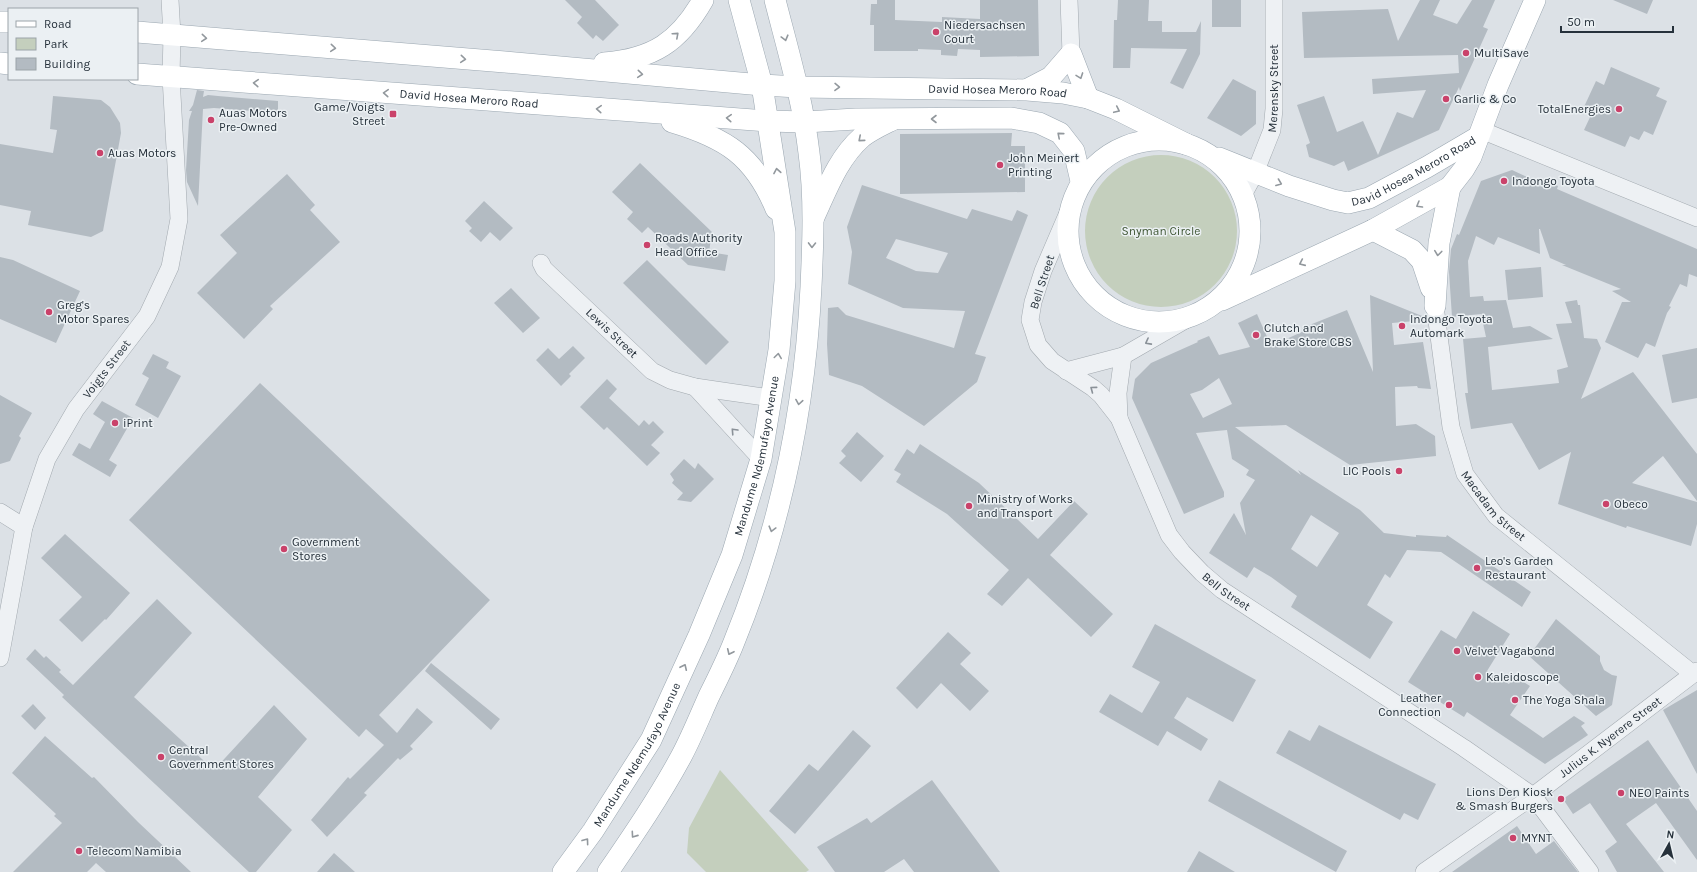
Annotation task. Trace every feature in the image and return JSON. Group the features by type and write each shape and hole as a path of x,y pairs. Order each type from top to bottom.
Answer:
{"main road":[{"path":"546,66 607,62 638,58 659,48 675,36 692,20 703,0"},
{"name":"Mandume Ndemufayo Avenue","path":"563,872 593,831 651,740 699,635 732,555 761,459 779,350 784,289 786,232 762,85 739,0"},
{"path":"608,872 643,822 683,754 734,642 764,557 784,482 799,407 809,318 813,220 810,156 798,87 775,0"},
{"path":"1480,133 1498,85 1535,0"},
{"path":"138,32 762,85"},
{"path":"1027,90 1051,77 1071,54 1088,98"},
{"name":"David Hosea Meroro Road","path":"138,74 768,121 805,122"},
{"name":"David Hosea Meroro Road","path":"762,85 1063,92 1088,98 1116,109 1195,148 1255,173 1289,186 1333,200 1348,203 1369,198 1428,167 1480,133"},
{"path":"638,111 688,126 722,141 746,159 768,189 786,232"},
{"path":"805,122 894,119 1011,118 1039,123 1060,133 1074,151 1081,181"},
{"path":"813,220 834,175 849,150 863,137 894,119"},
{"name":"David Hosea Meroro Road","path":"1216,302 1373,230 1450,188 1472,157 1480,133"},
{"path":"1163,140 1195,148 1220,163 1233,178 1243,195 1249,213 1250,238 1245,263 1233,285 1216,302 1194,315 1166,322 1137,320 1110,308 1088,289 1073,265 1067,236 1070,208 1081,181 1097,163 1117,150 1139,142 1163,140"},
{"path":"1435,306 1438,257 1450,188"},
{"path":"1373,230 1412,250 1422,261 1435,306"}],"street":[{"path":"170,0 172,35 171,77"},
{"path":"1069,0 1071,54"},
{"name":"Merensky Street","path":"1243,195 1255,173 1272,130 1274,109 1274,0"},
{"name":"Voigts Street","path":"0,658 24,527 47,459 76,409 147,316 170,267 179,219 171,77"},
{"path":"1480,133 1697,218"},
{"name":"Bell Street","path":"1070,208 1033,302 1030,320 1038,345 1052,361 1093,388 1118,418 1169,535 1182,552 1202,573 1222,590 1464,748 1533,796 1590,872"},
{"name":"Lewis Street","path":"541,263 544,269 652,370 670,380 695,387 772,398"},
{"name":"Macadam Street","path":"1435,306 1451,427 1465,474 1496,516 1695,673"},
{"path":"1066,371 1123,356 1194,315"},
{"path":"1118,418 1118,393 1123,356"},
{"path":"695,387 761,459"},
{"path":"0,512 24,527"},
{"name":"Julius K. Nyerere Street","path":"1424,872 1533,796 1695,673"}],"green space":[{"name":"Snyman Circle","path":"1154,155 1168,155 1183,158 1197,164 1215,177 1228,195 1234,209 1237,231 1234,253 1228,267 1215,285 1197,298 1183,304 1168,307 1154,307 1139,304 1125,298 1113,290 1102,279 1094,267 1088,253 1085,238 1085,224 1088,209 1094,195 1102,183 1113,172 1125,164 1139,158"},
{"path":"720,770 809,870 806,872 706,872 687,853 689,828"}],"building":[{"path":"565,0 595,0 619,25 603,41 596,35 593,39 577,23 582,17"},
{"path":"877,0 895,0 895,20 942,22 942,17 980,19 980,0 1038,0 1039,56 980,57 980,50 958,49 957,56 941,55 941,50 918,49 918,51 874,51 874,25 870,25 871,4 877,4"},
{"path":"1118,0 1149,0 1148,21 1162,21 1162,32 1196,32 1201,21 1200,54 1183,89 1170,83 1187,49 1131,48 1130,68 1113,68 1114,20 1117,20"},
{"path":"1212,0 1241,0 1241,27 1212,27"},
{"path":"1420,0 1440,0 1433,15 1457,24 1472,0 1495,0 1483,27 1488,29 1460,91 1459,87 1439,130 1348,171 1344,161 1334,166 1309,157 1306,145 1310,143 1297,105 1324,96 1337,132 1363,121 1378,155 1397,112 1413,118 1426,90 1373,94 1372,79 1459,73 1458,55 1304,58 1302,12 1388,9 1398,41"},
{"path":"1613,0 1653,0 1647,14"},
{"path":"1611,67 1660,88 1656,96 1667,101 1653,135 1644,131 1639,140 1630,136 1625,147 1584,130 1592,113 1583,109 1596,81 1604,85"},
{"path":"1233,79 1256,91 1256,124 1241,136 1207,118"},
{"path":"197,90 204,91 203,97 208,95 278,101 278,113 214,108 203,109 198,206 187,182 186,170 189,120 192,111 189,111 193,105"},
{"path":"53,96 101,100 110,107 120,123 121,133 103,231 91,237 28,225 31,211 0,205 0,144 53,153 57,130 50,129"},
{"path":"1012,133 1011,146 1025,146 1025,192 900,194 900,134"},
{"path":"640,163 712,232 709,252 728,255 725,271 688,265 648,227 642,233 627,219 633,212 612,192"},
{"path":"1512,170 1536,181 1538,178 1558,186 1557,189 1697,249 1697,277 1689,274 1687,287 1680,284 1669,306 1671,307 1667,313 1655,347 1646,343 1638,358 1605,342 1622,302 1631,302 1612,291 1621,289 1562,265 1566,265 1550,258 1540,229 1540,254 1498,237 1494,245 1476,236 1468,261 1470,297 1483,296 1484,301 1506,300 1513,328 1530,326 1553,339 1488,347 1492,390 1559,383 1557,370 1568,367 1556,324 1572,323 1565,302 1577,300 1578,305 1580,305 1584,338 1597,339 1601,348 1581,399 1633,372 1697,454 1697,501 1663,456 1632,483 1697,502 1697,524 1691,546 1627,526 1626,528 1558,504 1571,452 1539,470 1512,423 1471,429 1465,393 1468,393 1463,339 1486,337 1481,314 1452,317 1449,272 1451,249 1457,234 1459,235 1481,181"},
{"path":"287,174 315,205 310,210 340,242 270,306 273,309 244,339 197,293 237,253 220,235"},
{"path":"862,185 967,219 972,209 1012,221 1017,210 1028,215 975,354 986,357 977,382 924,426 862,386 829,375 827,344 828,308 838,307 846,315 954,348 965,311 903,308 848,284 852,252 847,227","holes":["896,239 948,253 938,273 916,271 886,258"]},
{"path":"484,201 513,228 500,241 490,232 481,242 469,231 472,228 465,221"},
{"path":"0,257 13,260 80,291 56,343 0,319"},
{"path":"647,260 729,342 706,365 623,283"},
{"path":"1541,267 1543,297 1508,300 1505,270"},
{"path":"511,288 540,318 523,333 494,303"},
{"path":"1370,295 1427,318 1427,320 1392,323 1394,345 1423,342 1431,389 1418,388 1417,386 1395,387 1396,426 1416,424 1435,436 1436,456 1350,465 1286,425 1235,427 1301,475 1298,470 1360,510 1384,533 1416,537 1416,535 1446,537 1447,535 1531,592 1522,607 1441,552 1407,550 1390,578 1385,574 1367,605 1393,622 1370,659 1291,607 1297,596 1271,577 1254,567 1247,578 1209,553 1234,513 1246,535 1240,503 1255,480 1246,475 1249,470 1232,459 1227,430 1196,433 1224,492 1224,497 1184,514 1132,398 1135,379 1151,363 1198,342 1197,341 1209,336 1219,355 1250,347 1238,323 1257,314 1271,346 1304,331 1302,328 1347,310 1373,372","holes":["1219,378 1232,404 1203,418 1190,394 1202,390","1311,515 1339,533 1317,567 1291,549"]},
{"path":"573,346 585,358 569,374 571,376 561,386 536,360 548,348 559,359"},
{"path":"1697,348 1697,398 1672,403 1662,355"},
{"path":"153,354 169,362 166,368 181,376 158,418 135,405 149,378 142,374"},
{"path":"607,379 617,389 609,398 639,426 644,420 649,425 653,421 664,432 651,445 660,453 647,466 607,427 604,430 580,407"},
{"path":"260,383 490,600 379,715 397,733 417,708 433,722 410,746 413,749 400,760 398,758 364,793 367,795 327,837 311,820 348,777 350,779 384,745 366,729 359,737 129,520"},
{"path":"0,395 32,413 19,436 21,438 10,461 0,464"},
{"path":"102,401 133,418 109,460 117,465 110,477 72,455 79,443 90,449 105,422 93,414"},
{"path":"857,432 884,456 861,482 839,463 846,456 841,451"},
{"path":"920,444 979,483 1038,539 1074,501 1088,514 1050,555 1113,614 1091,637 1028,578 1002,606 987,594 1009,570 947,514 896,482 901,474 894,470 907,449 914,454"},
{"path":"684,459 695,469 698,463 714,479 691,502 677,500 683,493 672,483 674,480 670,474"},
{"path":"65,534 130,593 106,620 105,619 82,642 59,620 82,597 41,558"},
{"path":"157,599 192,633 134,697 214,770 274,705 307,739 258,797 292,830 256,872 249,872 62,697 64,695 26,659 35,649 44,658 46,656 61,670 59,672 73,685"},
{"path":"1473,611 1510,634 1487,671 1509,684 1514,676 1530,686 1510,715 1543,738 1574,716 1585,723 1581,726 1588,735 1545,764 1467,712 1464,717 1408,682 1441,630 1456,639"},
{"path":"1556,619 1600,656 1600,661 1604,670 1617,676 1612,705 1596,716 1529,656"},
{"path":"1155,624 1256,680 1233,722 1187,697 1174,718 1208,739 1201,751 1167,731 1158,746 1099,712 1110,694 1142,713 1160,682 1132,667"},
{"path":"948,632 971,653 960,664 989,691 970,711 941,683 917,709 896,688"},
{"path":"431,663 500,719 491,730 425,671"},
{"path":"1697,690 1697,774 1663,710"},
{"path":"33,704 46,718 35,730 21,716"},
{"path":"1319,725 1436,784 1418,820 1404,813 1400,820 1276,753 1289,730 1310,741"},
{"path":"853,730 871,746 795,834 769,811 809,764 818,771"},
{"path":"45,736 92,778 94,777 138,822 191,872 106,872 96,863 87,872 13,872 62,823 54,816 56,814 12,773"},
{"name":"NEO Paints","path":"1648,740 1697,811 1697,860 1656,803 1626,824 1664,872 1617,872 1605,851 1617,842 1590,803 1573,814 1563,799"},
{"path":"932,780 1000,872 914,872 904,859 884,872 835,872 817,847 867,818 871,823"},
{"path":"1219,780 1347,851 1336,872 1208,801"},
{"path":"1517,826 1536,854 1554,841 1578,872 1452,872"},
{"path":"1199,851 1235,872 1187,872"},
{"path":"334,853 355,872 317,872"}],"place":[{"name":"Niedersachsen Court","path":"936,32"},
{"name":"MultiSave","path":"1466,53"},
{"name":"Garlic & Co","path":"1446,99"},
{"name":"TotalEnergies","path":"1619,109"},
{"name":"Game/Voigts Street","path":"393,114"},
{"name":"Auas Motors Pre-Owned","path":"211,120"},
{"name":"Auas Motors","path":"100,153"},
{"name":"John Meinert Printing","path":"1000,165"},
{"name":"Indongo Toyota","path":"1504,181"},
{"name":"Roads Authority Head Office","path":"647,245"},
{"name":"Greg's Motor Spares","path":"49,312"},
{"name":"Indongo Toyota Automark","path":"1402,326"},
{"name":"Clutch and Brake Store CBS","path":"1256,335"},
{"name":"iPrint","path":"115,423"},
{"name":"LIC Pools","path":"1399,471"},
{"name":"Obeco","path":"1606,504"},
{"name":"Ministry of Works and Transport","path":"969,506"},
{"name":"Government Stores","path":"284,549"},
{"name":"Leo's Garden Restaurant","path":"1477,568"},
{"name":"Velvet Vagabond","path":"1457,651"},
{"name":"Kaleidoscope","path":"1478,677"},
{"name":"The Yoga Shala","path":"1515,700"},
{"name":"Leather Connection","path":"1449,705"},
{"name":"Central Government Stores","path":"161,757"},
{"name":"NEO Paints","path":"1621,793"},
{"name":"Lions Den Kiosk & Smash Burgers","path":"1561,799"},
{"name":"MYNT","path":"1513,838"},
{"name":"Telecom Namibia","path":"79,851"}]}
